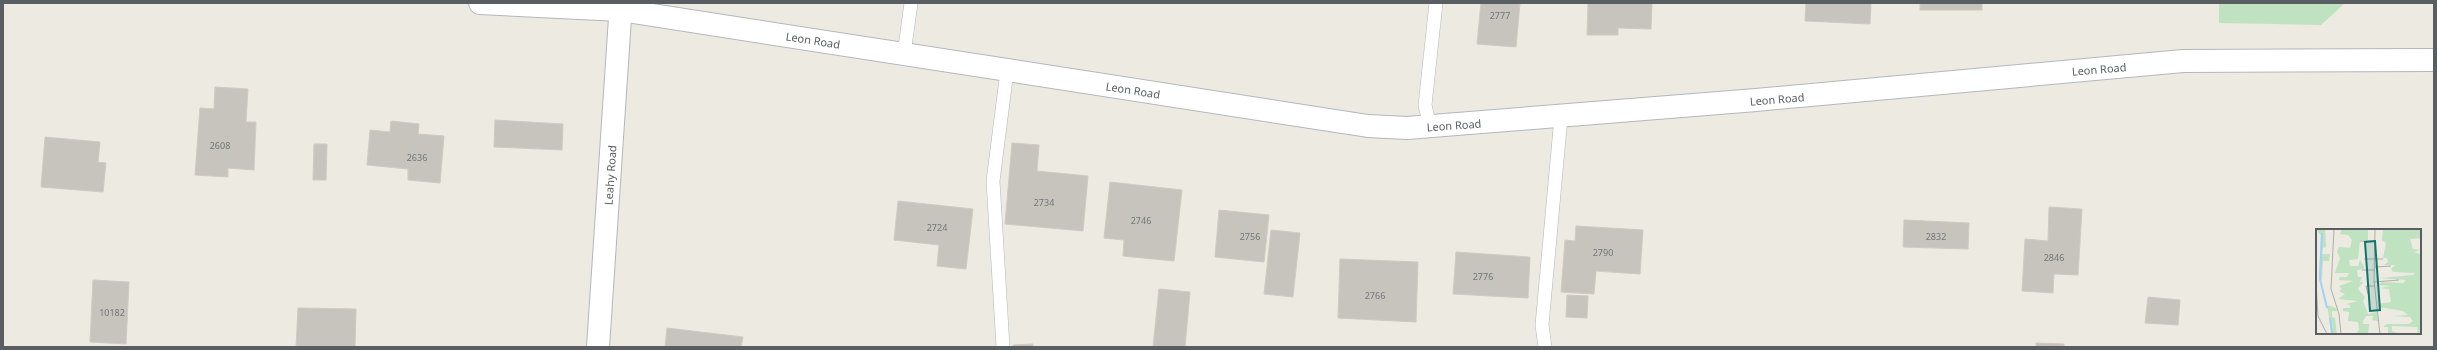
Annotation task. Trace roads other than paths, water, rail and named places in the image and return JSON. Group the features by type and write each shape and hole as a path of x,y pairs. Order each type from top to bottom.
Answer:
{"street":[{"name":"Leon Road","path":"480,3 621,7 1007,71 1368,126 1406,128 1561,117 2183,61 2434,60"},
{"name":"Leahy Road","path":"598,347 621,7"}],"lane":[{"path":"904,54 911,3"},
{"path":"1430,127 1425,105 1436,3"},
{"path":"1003,347 993,181 1007,71"},
{"path":"1545,347 1542,324 1561,117"}]}
